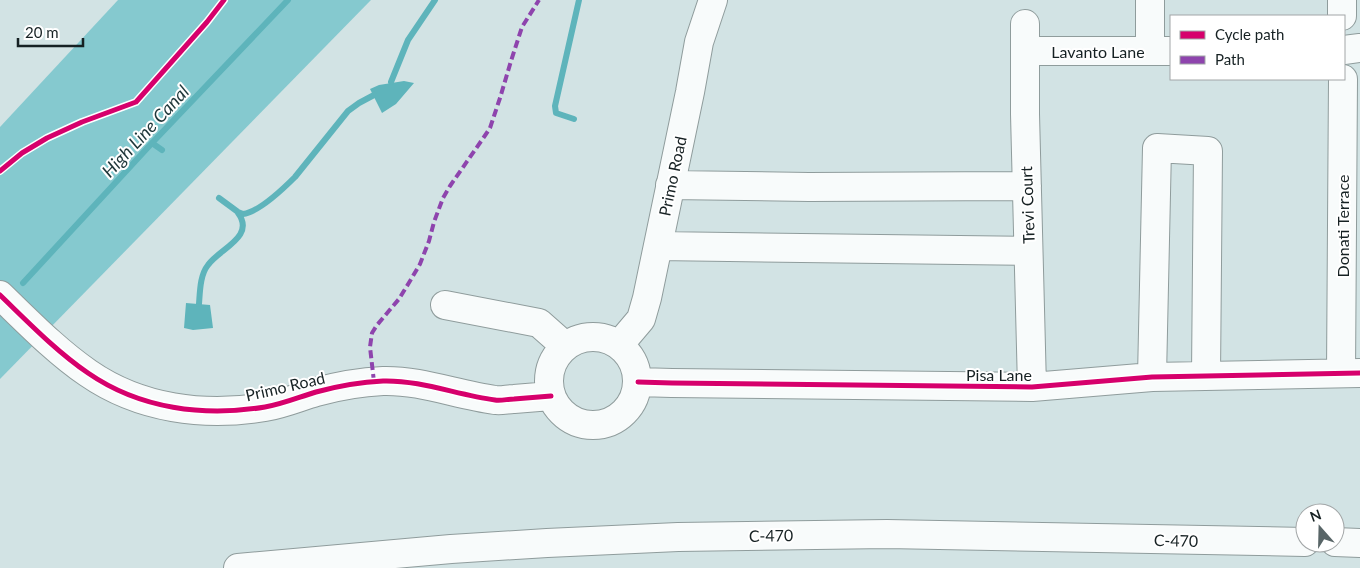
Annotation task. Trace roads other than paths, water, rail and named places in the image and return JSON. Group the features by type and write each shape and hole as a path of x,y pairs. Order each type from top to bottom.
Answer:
{"main road":[{"name":"Primo Road","path":"619,345 641,318 647,298 699,42 713,0"},
{"path":"1150,0 1161,51"},
{"path":"1342,0 1342,15"},
{"name":"Trevi Court","path":"1026,24 1025,114 1032,387"},
{"path":"1345,50 1360,48"},
{"name":"Lavanto Lane","path":"1025,51 1161,51"},
{"name":"Donati Terrace","path":"1342,80 1351,286 1351,373"},
{"path":"1152,377 1157,148 1208,150 1206,376"},
{"path":"670,185 810,187 1027,186"},
{"path":"658,246 1028,251"},
{"name":"Primo Road","path":"0,295 56,348 88,373 121,392 172,407 203,411 240,410 267,406 340,386 383,381 408,382 497,400 551,396"},
{"path":"445,305 539,323 565,346"},
{"path":"592,337 606,338 619,345 629,355 636,367 638,382 636,395 629,408 619,418 605,425 590,426 575,423 562,414 553,402 548,387 549,372 555,358 565,346 578,340 592,337"},
{"name":"Pisa Lane","path":"638,382 1032,387 1152,377 1351,373"},
{"name":"C-470","path":"238,568 479,547 678,537 887,534 1295,542"},
{"path":"1345,542 1360,543"}],"waterway":[{"name":"High Line Canal","path":"23,283 152,143 288,0"},
{"path":"391,82 408,40 435,0"},
{"path":"574,119 556,113 555,106 579,0"},
{"path":"219,198 243,214 264,204 295,177 348,111 374,95"},
{"path":"152,143 162,150"},
{"path":"199,304 201,283 205,269 213,259 239,236 242,229 242,221 238,213"}]}
